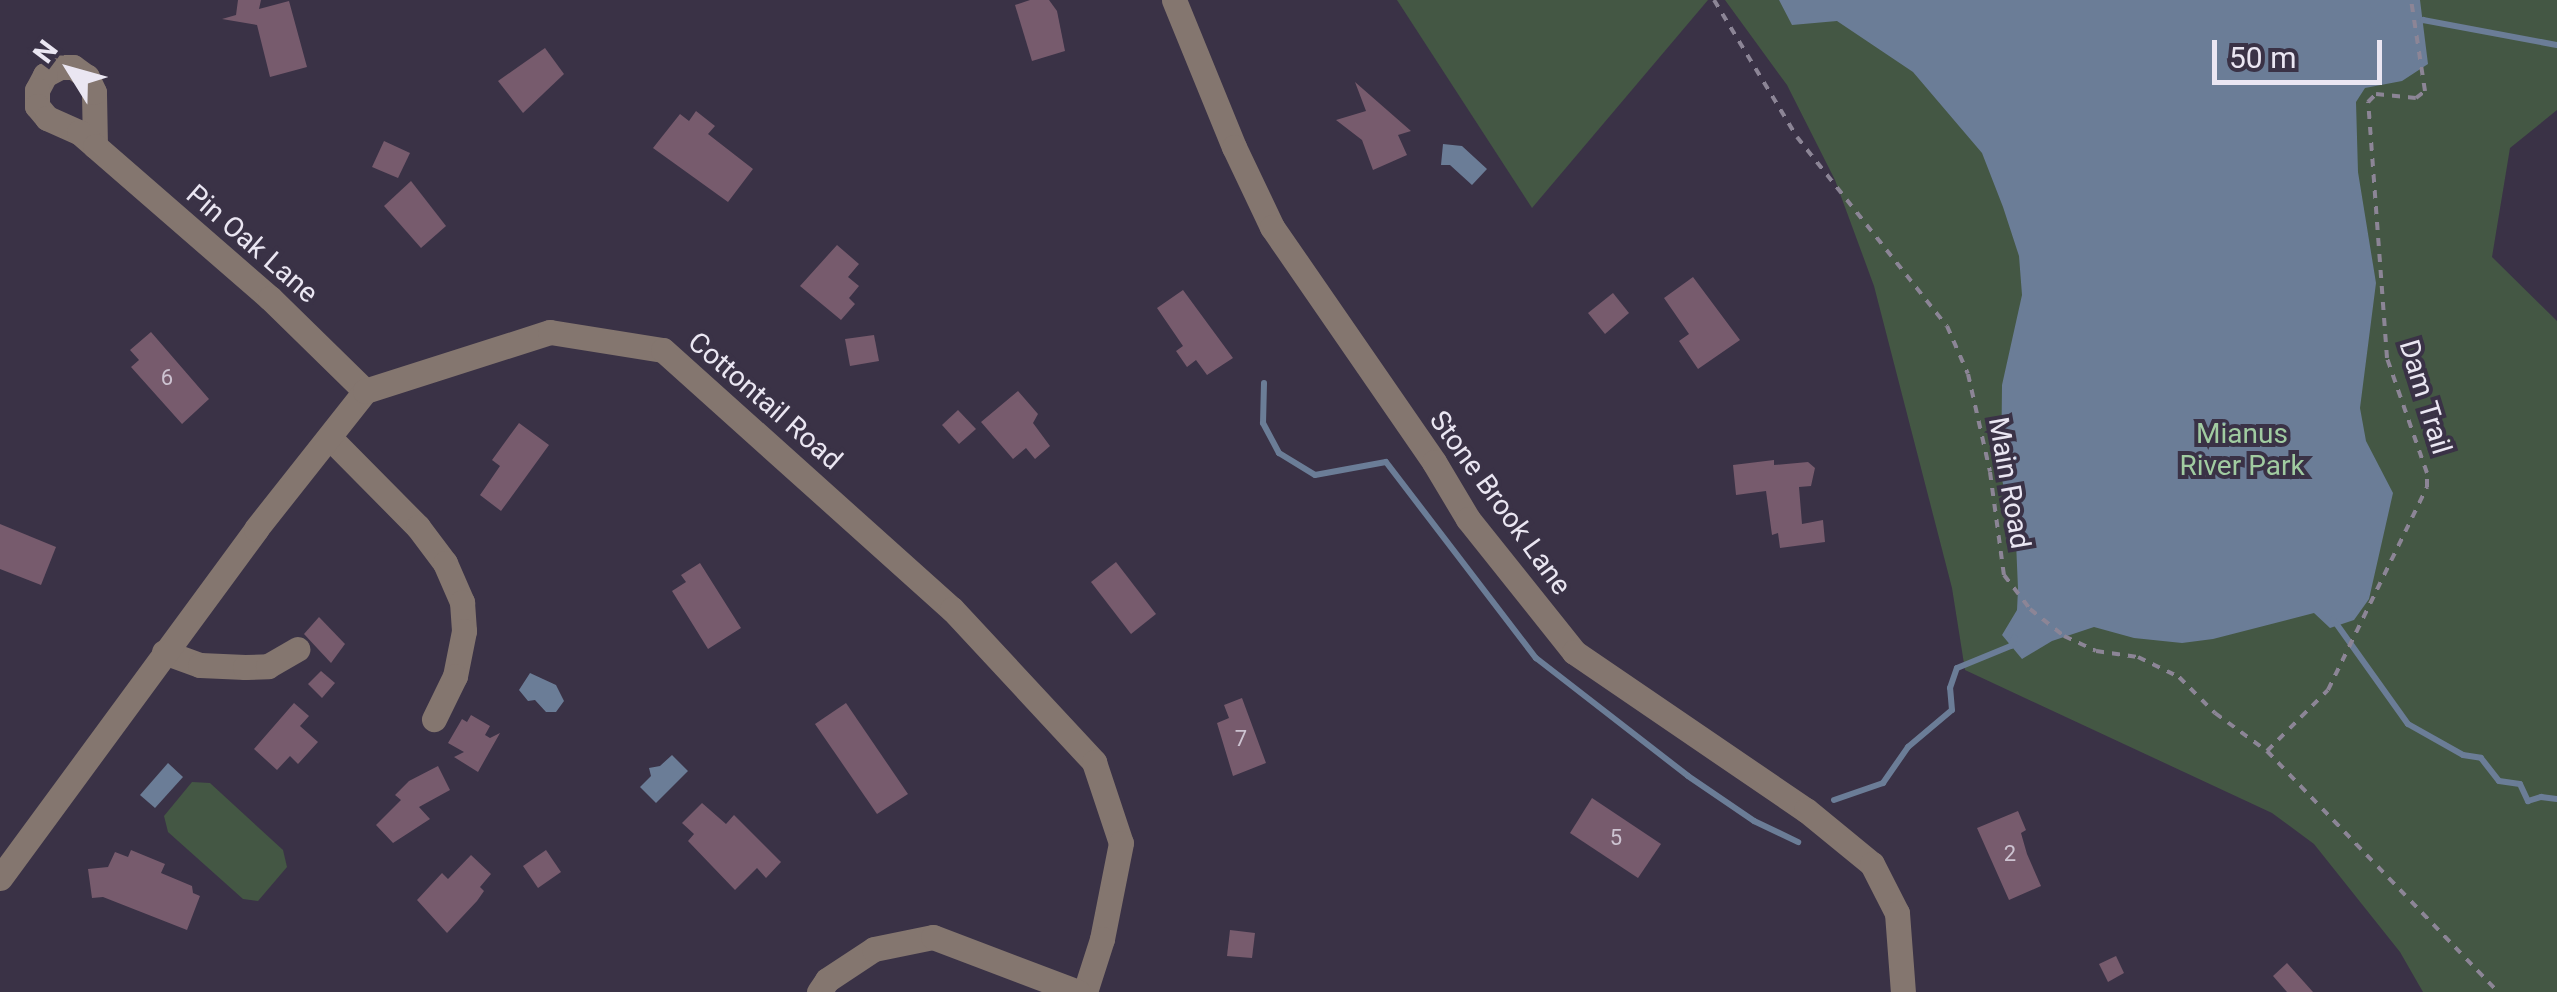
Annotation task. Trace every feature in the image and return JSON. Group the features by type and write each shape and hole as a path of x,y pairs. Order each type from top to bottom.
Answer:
{"street":[{"name":"Stone Brook Lane","path":"1174,0 1234,148 1272,227 1372,378 1434,462 1468,519 1574,652 1806,810 1872,864 1898,912 1902,992"},
{"name":"Pin Oak Lane","path":"96,146 270,298 365,390"},
{"name":"Cottontail Road","path":"365,390 550,332 662,350 717,395 952,610 1094,762 1121,842 1102,939 1082,992"},
{"path":"0,878 164,652 365,390"},
{"path":"330,438 418,528 445,563 462,602 464,632 455,676 434,719"},
{"path":"164,652 200,665 245,667 268,666 297,650"},
{"path":"819,992 826,980 874,949 933,937 1082,992"}],"path":[{"name":"Main Road","path":"1714,0 1797,137 1947,326 1968,374 1990,472 2004,575 2030,609 2064,636 2096,651 2138,657 2180,677 2214,713 2267,751 2498,992"},
{"name":"Dam Trail","path":"2267,751 2328,690 2427,488 2427,473 2387,358 2368,102 2376,94 2416,98 2424,90 2411,0"}],"green space":[{"path":"1397,0 1708,0 1532,208"},
{"name":"Mianus River Park","path":"1725,0 2557,0 2557,110 2510,148 2492,257 2557,321 2557,992 2423,992 2400,952 2314,844 2272,813 1965,670 1952,588 1874,286 1835,180 1787,85"},
{"path":"192,782 210,783 283,850 287,867 258,901 243,899 168,832 164,816"}],"water":[{"path":"1779,0 2420,0 2428,64 2402,81 2365,88 2356,102 2358,172 2376,283 2360,408 2366,441 2393,493 2369,599 2354,620 2330,628 2314,613 2182,643 2134,638 2094,627 2052,641 2022,659 2002,635 2017,610 2018,589 2016,542 2001,475 2002,385 2022,295 2019,256 2003,207 1982,153 1913,72 1837,21 1792,25"},
{"path":"1443,144 1462,146 1487,169 1472,185 1450,165 1441,165"},
{"path":"530,673 556,685 564,701 556,712 546,712 519,690"},
{"path":"672,755 688,771 656,803 640,787 651,776 649,768 660,766"},
{"path":"168,763 183,777 155,808 140,795"}],"building":[{"path":"238,0 261,0 259,9 289,1 307,67 270,77 257,25 222,19 236,15"},
{"path":"1049,0 1057,11 1065,51 1032,61 1015,5"},
{"path":"545,48 564,74 523,113 498,81"},
{"path":"1355,82 1411,131 1398,135 1407,155 1373,170 1362,140 1336,120 1366,111"},
{"path":"696,111 715,126 708,134 753,169 728,202 653,148 680,114 689,121"},
{"path":"384,141 410,153 398,178 372,167"},
{"path":"411,181 446,226 421,248 384,206"},
{"path":"837,245 859,264 848,277 859,286 849,298 855,304 841,320 800,286"},
{"path":"1693,277 1740,340 1698,369 1679,341 1689,334 1664,298"},
{"path":"1183,290 1233,358 1207,375 1196,360 1187,367 1176,351 1183,346 1157,308"},
{"path":"1613,293 1629,313 1605,334 1588,313"},
{"path":"151,332 209,399 182,424 131,367 139,360 130,350"},
{"path":"874,335 879,361 850,366 845,339"},
{"path":"1018,391 1038,414 1033,423 1050,446 1035,459 1026,448 1013,459 981,422"},
{"path":"958,410 976,429 959,444 942,425"},
{"path":"519,423 549,445 501,511 480,495 500,466 492,460"},
{"path":"1774,460 1774,465 1808,462 1815,468 1811,486 1799,487 1802,524 1823,520 1825,542 1780,548 1778,533 1772,535 1766,491 1736,495 1733,465"},
{"path":"0,524 56,547 41,585 0,569"},
{"path":"1116,562 1156,614 1131,634 1091,582"},
{"path":"700,563 741,628 708,649 672,591 686,582 681,575"},
{"path":"319,617 345,644 331,663 304,634"},
{"path":"321,671 335,683 322,698 308,684"},
{"path":"1242,698 1266,763 1233,776 1217,723 1229,718 1224,705"},
{"path":"294,703 309,716 300,726 318,742 298,764 290,756 277,770 254,749"},
{"path":"846,703 908,794 877,814 815,724"},
{"path":"471,715 490,726 485,735 490,738 500,733 478,772 454,757 464,752 448,743 462,719 467,722"},
{"path":"438,766 450,790 419,807 430,819 393,843 376,825 401,800 395,795 409,781"},
{"path":"1592,798 1661,844 1638,878 1570,833"},
{"path":"702,803 726,824 734,815 781,862 766,878 757,868 735,890 688,841 694,834 682,823"},
{"path":"2018,811 2026,830 2021,833 2027,854 2041,886 2009,900 1977,828"},
{"path":"131,850 165,864 161,873 192,886 193,893 200,896 187,930 103,897 92,898 88,869 108,867 115,852 128,857"},
{"path":"546,850 561,872 538,888 523,866"},
{"path":"471,855 491,874 480,887 484,891 477,901 447,933 417,900 442,873 448,879"},
{"path":"1230,930 1255,933 1252,958 1227,956"},
{"path":"2116,956 2124,973 2108,982 2099,964"},
{"path":"2287,963 2313,992 2287,992 2273,976"}],"waterway":[{"path":"2417,23 2423,20 2557,45"},
{"path":"1264,383 1263,423 1279,453 1315,475 1386,462 1536,658 1688,776 1754,821 1798,842"},
{"path":"2333,619 2408,724 2463,755 2481,758 2499,781 2520,784 2528,801 2541,797 2557,799"},
{"path":"1834,800 1883,783 1908,747 1952,710 1950,688 1957,668 2011,646 2014,638"}]}
